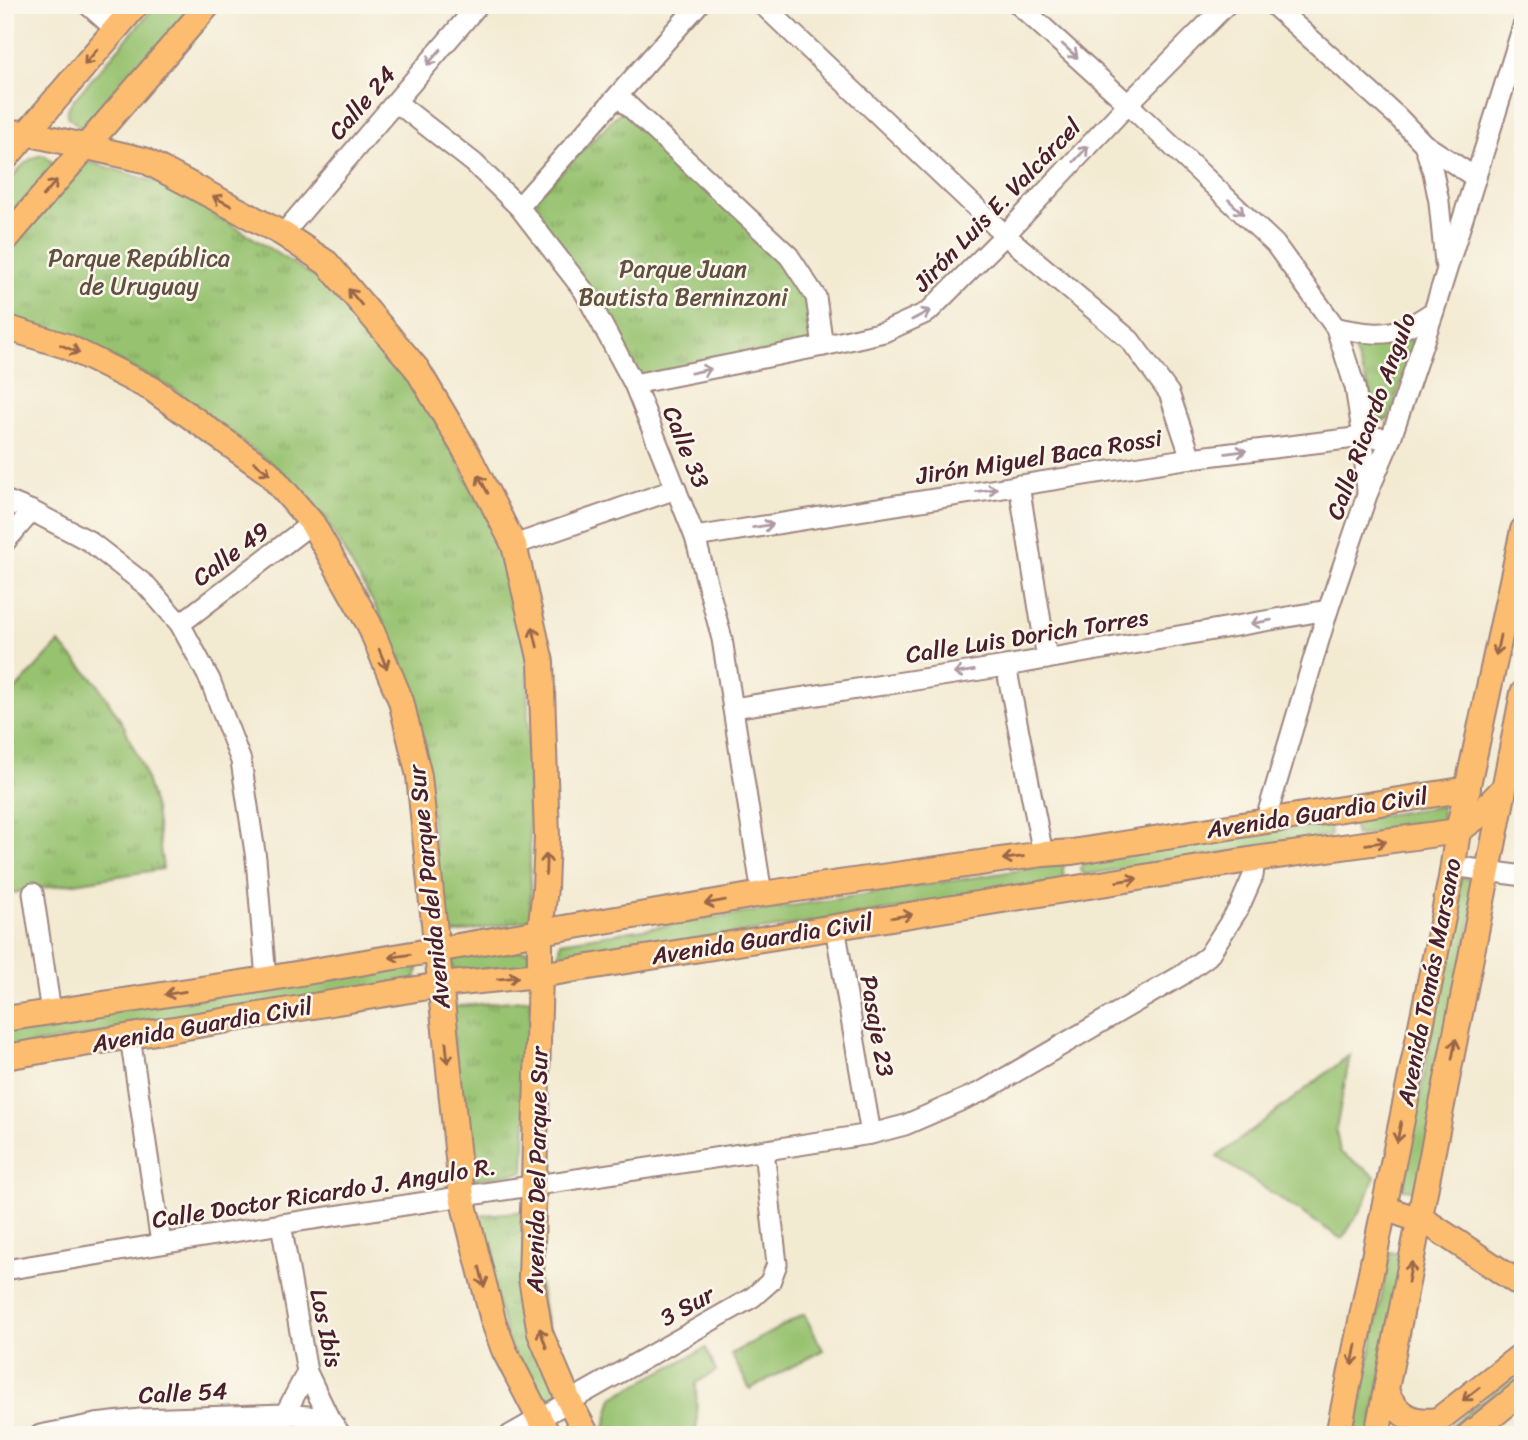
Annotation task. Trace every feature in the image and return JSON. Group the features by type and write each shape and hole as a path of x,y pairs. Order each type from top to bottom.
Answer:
{"main road":[{"path":"5,159 16,132 136,5"},
{"path":"5,240 208,5"},
{"path":"16,132 87,145 144,160 283,233 327,263 417,369 468,455 514,545 541,662 547,836 540,932 540,975"},
{"name":"Avenida del Parque Sur","path":"5,327 66,346 152,389 268,472 312,523 369,624 401,701 419,776 462,1197 493,1320 504,1349 543,1427"},
{"name":"Avenida Tomás Marsano","path":"1338,1435 1458,831 1523,530"},
{"name":"Avenida Tomás Marsano","path":"1377,1435 1523,693"},
{"name":"Avenida Guardia Civil","path":"5,1019 266,979 762,894 1072,852 1468,789"},
{"name":"Avenida Guardia Civil","path":"5,1057 440,985 540,975 1255,859 1458,831 1477,817 1503,789"},
{"path":"1315,814 1332,816 1343,828 1342,839 1328,849"},
{"path":"1072,852 1068,873 1075,885 1080,887"},
{"name":"Avenida Del Parque Sur","path":"540,975 531,1278 540,1333 569,1401 587,1435"},
{"path":"1384,1208 1421,1220 1523,1286"},
{"path":"1386,1391 1397,1409 1428,1427 1523,1354"},
{"path":"1469,1435 1523,1391"}],"street":[{"path":"88,5 115,29"},
{"name":"Calle 24","path":"283,233 478,5"},
{"path":"519,207 698,5"},
{"path":"763,5 1005,235 1130,340 1170,393 1191,458"},
{"path":"1019,5 1275,244 1336,328 1355,387 1363,437 1367,495"},
{"name":"Jirón Luis E. Valcárcel","path":"634,384 884,332 928,312 1226,5"},
{"path":"1273,5 1397,116 1424,144 1476,178"},
{"name":"Calle Ricardo Angulo","path":"1265,822 1328,610 1434,311 1523,26"},
{"path":"618,96 789,256 816,297 823,346"},
{"name":"Calle 33","path":"396,102 474,163 519,207 584,291 634,384 695,537 722,639 762,894"},
{"path":"1424,144 1439,202 1446,275"},
{"path":"1336,328 1378,334 1391,333 1434,311"},
{"name":"Jirón Miguel Baca Rossi","path":"695,537 1191,458 1363,437 1391,438"},
{"path":"1019,485 1047,659"},
{"path":"514,545 676,489"},
{"path":"5,500 89,541 146,586 180,624 210,680 241,761 256,859 266,979"},
{"path":"5,542 32,511"},
{"name":"Calle 49","path":"180,624 312,523"},
{"name":"Calle Luis Dorich Torres","path":"733,708 1006,666 1328,610"},
{"path":"1006,666 1044,854"},
{"name":"Calle Doctor Ricardo J. Angulo R.","path":"5,1270 281,1224 871,1134 905,1125 983,1091 1182,975 1208,956 1239,908 1253,876 1255,859"},
{"path":"1453,866 1523,876"},
{"path":"33,893 51,1012"},
{"name":"Pasaje 23","path":"835,927 871,1134"},
{"path":"130,1037 162,1243"},
{"name":"3 Sur","path":"510,1435 543,1427 569,1401 753,1297 770,1282 777,1264 764,1151"},
{"name":"Los Ibis","path":"281,1224 307,1372 329,1418 341,1435"},
{"path":"279,1435 285,1414 307,1372"},
{"name":"Calle 54","path":"40,1435 95,1424 140,1419 285,1414 329,1418"}],"green space":[{"path":"156,5 195,5 95,119 87,127 81,128 68,117 67,110 71,103"},
{"name":"Parque Juan Bautista Berninzoni","path":"624,108 785,260 811,299 816,342 637,380 527,207"},
{"path":"44,155 52,162 51,170 5,222 5,186 32,158"},
{"name":"Parque República de Uruguay","path":"87,161 172,187 332,288 417,383 503,548 527,651 531,920 444,935 425,762 411,685 378,611 326,520 282,472 175,390 90,346 5,316 5,253"},
{"path":"1414,335 1417,338 1389,419 1378,419 1375,417 1368,386 1352,345 1358,340 1386,342"},
{"path":"59,643 97,683 124,726 143,768 155,810 163,869 5,894 5,701"},
{"path":"1441,806 1443,821 1356,836 1353,820"},
{"path":"1323,824 1329,828 1331,836 1084,875 1080,868 1090,858"},
{"path":"1065,863 1063,873 1067,883 558,961 561,942"},
{"path":"1461,877 1479,881 1417,1191 1403,1189"},
{"path":"528,950 530,965 453,973 452,958"},
{"path":"416,966 418,969 415,981 5,1049 5,1027"},
{"path":"531,999 524,1172 466,1181 451,1007"},
{"path":"1350,1055 1336,1130 1340,1152 1375,1176 1365,1203 1342,1239 1217,1157"},
{"path":"526,1211 560,1398 544,1406 509,1345 474,1216"},
{"path":"1390,1252 1403,1255 1370,1435 1355,1434"},
{"path":"804,1314 823,1350 750,1389 731,1354"},
{"path":"706,1348 716,1371 696,1383 696,1435 609,1435 605,1427 613,1397"},
{"path":"1523,1369 1523,1384 1459,1435 1439,1435"}]}
